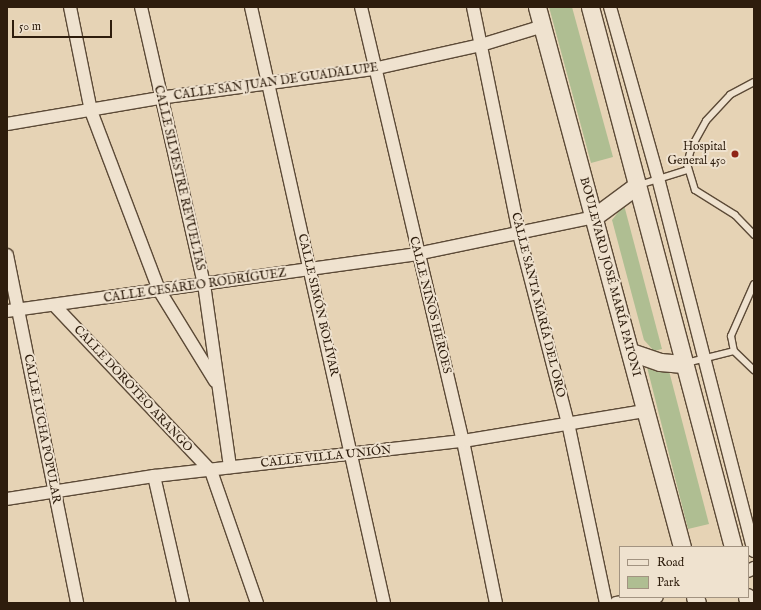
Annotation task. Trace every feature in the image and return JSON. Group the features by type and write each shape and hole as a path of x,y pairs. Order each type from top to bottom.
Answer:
{"main road":[{"name":"BOULEVARD JOSÉ MARÍA PATONI","path":"537,7 631,352 645,411 682,546"},
{"path":"590,7 683,364 733,546"},
{"path":"594,217 636,186"},
{"path":"631,352 660,362 683,364"}],"street":[{"path":"70,7 90,111 159,290 218,386"},
{"name":"CALLE SILVESTRE REVUELTAS","path":"141,7 159,98 204,284 230,468"},
{"name":"CALLE SIMÓN BOLÍVAR","path":"251,7 266,84 353,454 384,603"},
{"name":"CALLE NIÑOS HÉROES","path":"361,7 373,69 463,441 496,603"},
{"name":"CALLE SANTA MARÍA DEL ORO","path":"473,7 519,234 568,423 606,603"},
{"path":"610,7 658,178 704,359 753,539 754,551"},
{"name":"CALLE SAN JUAN DE GUADALUPE","path":"7,124 159,98 373,69 481,45 543,26"},
{"name":"CALLE CESÁREO RODRÍGUEZ","path":"7,311 55,306 417,254 519,234 594,217"},
{"name":"CALLE LUCHA POPULAR","path":"8,259 20,310 54,493 77,603"},
{"name":"CALLE DOROTEO ARANGO","path":"55,306 211,471"},
{"name":"CALLE VILLA UNIÓN","path":"7,499 54,493 154,476 211,471 463,441 645,411"},
{"path":"211,471 257,603"},
{"path":"154,476 182,603"},
{"path":"736,546 753,539"},
{"path":"616,603 650,598"}],"lane":[{"path":"754,82 730,95 706,121 692,146 687,170 700,196 735,215 754,235"},
{"path":"636,186 687,170"},
{"path":"754,284 733,324 731,336 734,351 754,370"},
{"path":"683,364 734,351"}],"green space":[{"path":"549,7 572,7 613,157 591,163"},
{"path":"624,205 662,349 654,351 644,340 612,220"},
{"path":"647,367 669,371 709,524 688,529"}],"place":[{"name":"Hospital General 450","path":"735,154"}]}
